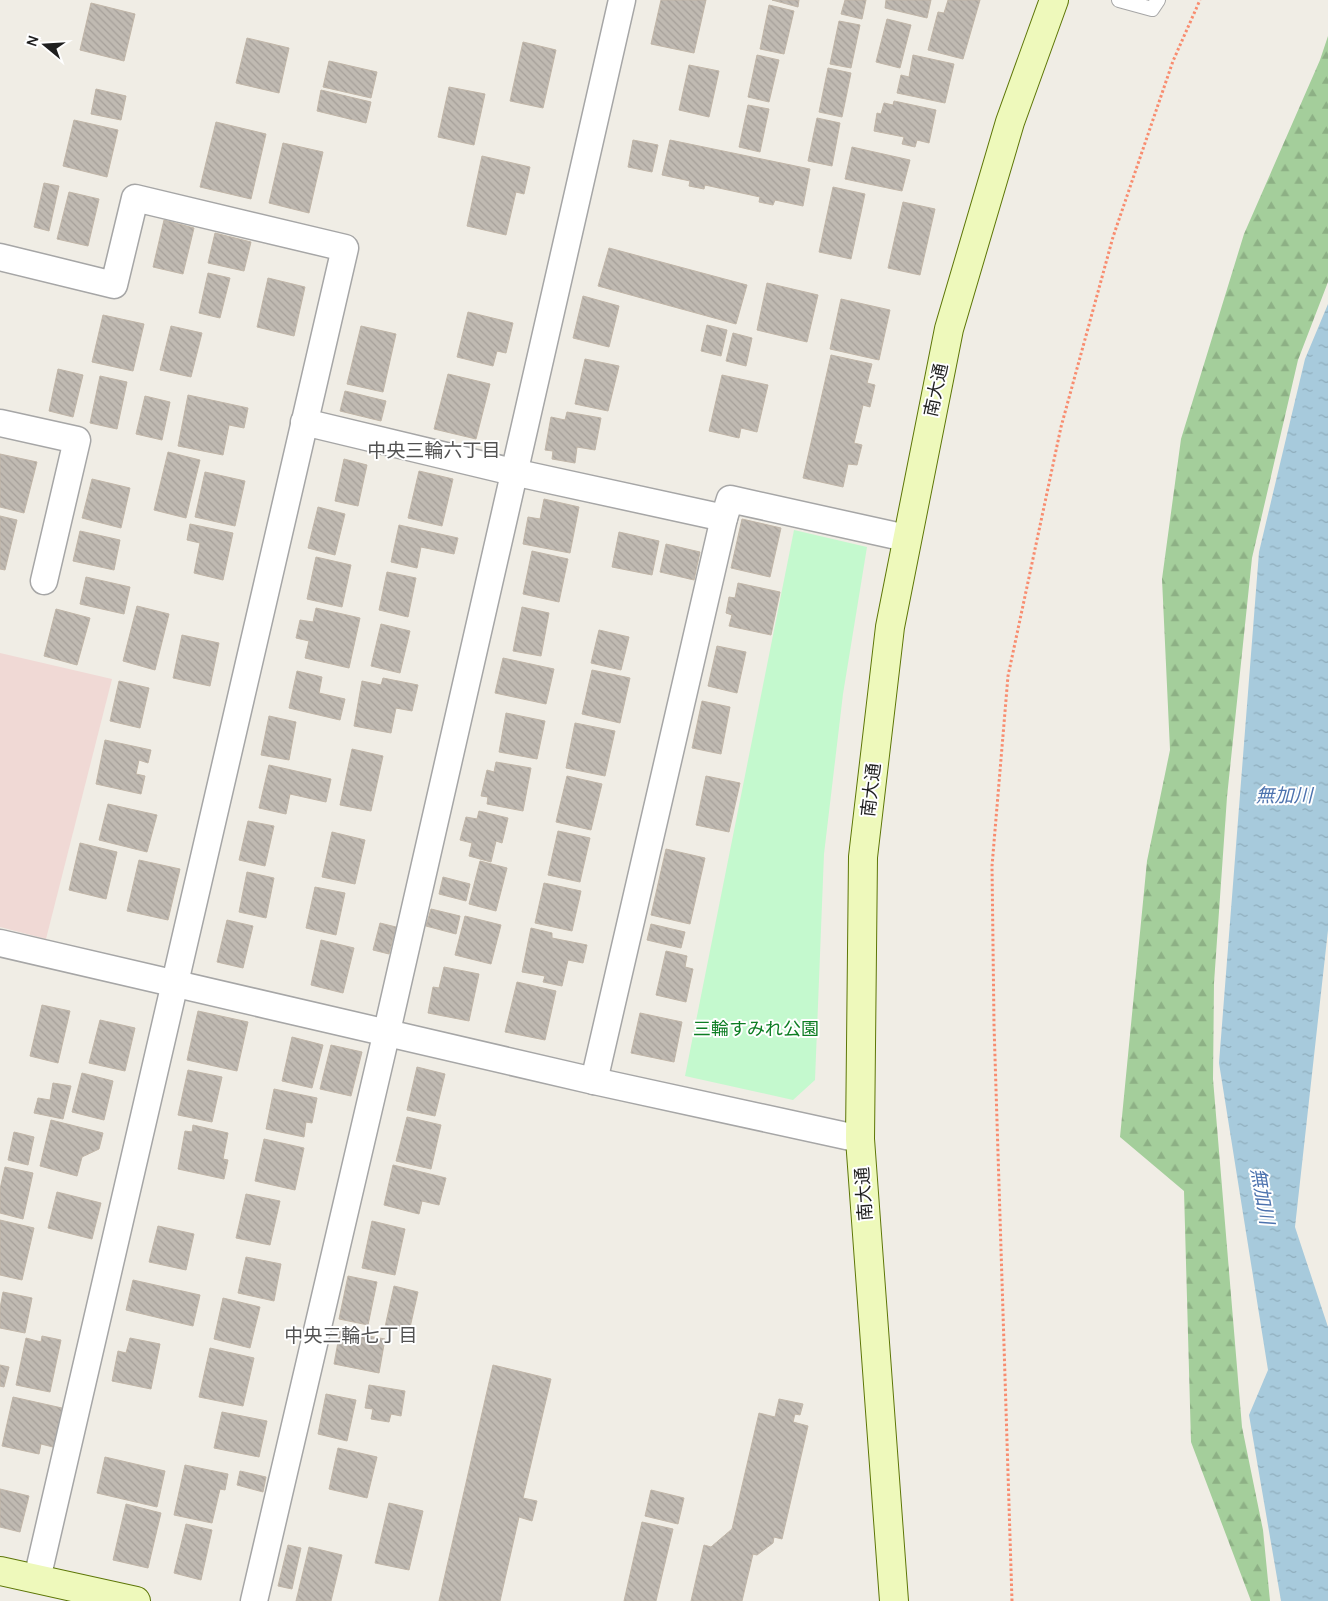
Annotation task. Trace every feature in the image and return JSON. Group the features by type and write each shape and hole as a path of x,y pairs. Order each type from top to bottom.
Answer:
{"street":[{"path":"254,1601 387,1032 622,0"},
{"name":"南大通","path":"894,1601 860,1139 863,857 890,627 906,538 949,329 1010,122 1054,0"},
{"path":"0,257 114,285 135,198 345,248 37,1579"},
{"path":"304,422 513,472 724,518"},
{"path":"0,423 77,440 44,581"},
{"path":"594,1081 724,518 730,499 906,538"},
{"path":"0,943 594,1081 860,1139"},
{"path":"0,1571 136,1601"}],"lane":[{"path":"1119,0 1152,9 1158,0"}],"path":[{"path":"1012,1601 994,1025 992,866 1008,676 1060,427 1113,237 1173,61 1200,0"}],"shaded area":[{"path":"0,653 112,679 46,939 0,927"}],"green space":[{"path":"1328,36 1328,282 1298,360 1252,558 1227,797 1214,983 1213,1079 1242,1427 1263,1530 1270,1601 1251,1601 1191,1442 1184,1191 1120,1137 1147,861 1170,750 1162,579 1181,439 1244,234 1320,60"},
{"name":"三輪すみれ公園","path":"794,530 867,547 843,694 824,854 815,1080 793,1100 685,1076"}],"water":[{"name":"無加川","path":"1328,304 1328,930 1295,1227 1328,1327 1328,1601 1281,1601 1249,1415 1268,1370 1219,1063 1259,552 1305,359"}],"building":[{"path":"661,0 706,0 694,53 651,44"},
{"path":"772,0 799,0 798,7"},
{"path":"845,0 866,0 862,19 841,14"},
{"path":"886,0 931,0 927,18 885,8"},
{"path":"948,0 980,0 963,59 928,50 938,12 944,13"},
{"path":"91,3 135,14 124,61 80,50"},
{"path":"769,5 794,11 784,54 760,49"},
{"path":"887,19 911,25 900,68 876,62"},
{"path":"839,21 860,25 851,68 830,64"},
{"path":"247,38 289,48 279,93 236,83"},
{"path":"523,42 556,50 543,108 510,101"},
{"path":"757,55 779,60 769,102 748,97"},
{"path":"913,55 954,64 945,103 897,93 901,75 909,77"},
{"path":"329,61 377,72 371,98 323,87"},
{"path":"689,65 719,71 709,117 679,110"},
{"path":"828,68 851,73 842,117 819,112"},
{"path":"449,87 485,94 474,145 438,137"},
{"path":"96,89 126,96 121,120 91,114"},
{"path":"321,90 371,102 366,123 317,111"},
{"path":"894,101 936,110 929,143 917,140 915,147 902,144 904,137 874,131 877,113 881,114 884,103 893,105"},
{"path":"748,105 769,109 760,152 739,147"},
{"path":"817,118 840,123 832,166 808,161"},
{"path":"74,120 118,130 107,177 63,166"},
{"path":"216,122 266,134 251,199 200,187"},
{"path":"633,140 658,145 652,172 628,167"},
{"path":"670,140 810,169 803,206 775,200 773,205 759,202 760,197 705,185 704,189 689,186 690,181 662,175"},
{"path":"283,143 323,152 309,213 269,203"},
{"path":"852,147 910,160 902,191 845,179"},
{"path":"482,156 530,167 524,194 516,192 506,235 467,226"},
{"path":"44,183 59,186 49,231 34,227"},
{"path":"833,187 865,194 851,259 819,252"},
{"path":"69,192 99,199 88,246 57,239"},
{"path":"903,202 935,209 920,275 888,268"},
{"path":"164,220 194,228 183,274 153,267"},
{"path":"215,233 251,242 244,271 208,263"},
{"path":"609,248 747,285 736,324 598,286"},
{"path":"208,273 230,278 220,318 199,313"},
{"path":"268,278 305,287 294,336 257,327"},
{"path":"767,283 818,295 807,342 757,330"},
{"path":"583,296 619,306 609,347 573,338"},
{"path":"841,299 890,310 879,360 830,349"},
{"path":"468,312 513,323 506,353 497,351 493,366 457,357"},
{"path":"103,315 144,324 133,371 92,362"},
{"path":"707,325 727,330 721,356 701,351"},
{"path":"171,326 202,333 191,377 160,370"},
{"path":"361,326 396,334 383,392 347,384"},
{"path":"733,333 752,338 746,366 726,361"},
{"path":"831,355 872,364 867,383 875,385 870,407 863,405 854,443 862,445 857,465 848,464 843,487 803,478"},
{"path":"585,359 619,366 608,411 575,404"},
{"path":"58,369 83,375 73,417 49,411"},
{"path":"448,374 490,384 476,439 434,429"},
{"path":"722,375 768,385 757,432 741,428 739,438 709,431"},
{"path":"100,376 127,382 117,429 90,423"},
{"path":"345,391 386,401 381,421 340,411"},
{"path":"188,395 248,408 244,428 229,425 223,455 178,446"},
{"path":"145,396 170,402 162,440 136,434"},
{"path":"567,412 601,418 595,450 577,447 575,463 552,459 553,451 545,450 551,417 565,420"},
{"path":"168,452 200,460 186,518 154,510"},
{"path":"0,454 37,462 24,513 0,507"},
{"path":"344,459 367,465 358,506 335,501"},
{"path":"419,471 453,479 442,526 408,518"},
{"path":"205,472 245,481 235,526 195,517"},
{"path":"92,479 130,488 121,528 82,518"},
{"path":"544,499 579,507 570,553 523,544 528,517 540,519"},
{"path":"318,507 345,514 335,555 308,548"},
{"path":"0,516 17,520 5,570 0,569"},
{"path":"742,519 781,528 770,577 731,568"},
{"path":"190,524 233,533 223,580 194,573 200,543 187,540"},
{"path":"399,525 458,538 454,554 421,547 417,568 391,562"},
{"path":"80,531 120,540 114,570 73,561"},
{"path":"619,532 659,541 652,575 612,567"},
{"path":"666,544 700,552 694,580 660,572"},
{"path":"532,551 568,559 559,602 523,594"},
{"path":"316,557 351,565 342,607 307,599"},
{"path":"387,572 416,578 408,617 379,610"},
{"path":"86,577 130,587 124,614 80,604"},
{"path":"738,583 780,592 771,635 729,626 732,615 726,613 729,597 735,598"},
{"path":"137,606 169,614 155,670 123,661"},
{"path":"522,607 549,613 541,656 513,651"},
{"path":"316,608 360,618 349,668 305,658 309,641 296,638 300,620 313,622"},
{"path":"56,609 90,618 77,665 44,656"},
{"path":"381,624 410,631 400,673 371,666"},
{"path":"599,630 629,637 621,670 591,663"},
{"path":"182,635 219,643 210,686 173,678"},
{"path":"717,646 746,652 737,693 708,686"},
{"path":"503,658 554,669 546,704 495,693"},
{"path":"592,670 630,678 620,723 582,714"},
{"path":"297,671 322,677 319,693 345,699 340,720 289,708"},
{"path":"383,678 418,685 412,711 396,708 391,733 354,726 362,681 381,685"},
{"path":"119,681 149,688 140,728 110,721"},
{"path":"702,701 730,707 721,754 692,748"},
{"path":"506,713 545,721 537,759 499,752"},
{"path":"269,716 296,722 289,760 261,755"},
{"path":"575,723 615,731 605,776 566,768"},
{"path":"105,740 151,750 148,763 139,760 136,774 145,776 141,794 96,784"},
{"path":"352,749 383,756 371,811 340,805"},
{"path":"496,762 531,768 523,811 487,804 488,797 481,796 487,770 494,772"},
{"path":"269,765 331,779 326,802 290,794 286,814 259,808"},
{"path":"567,776 602,784 591,830 556,822"},
{"path":"706,776 740,783 729,832 696,825"},
{"path":"108,804 157,815 147,852 99,840"},
{"path":"479,811 508,818 502,843 496,841 491,862 469,856 472,843 460,840 466,817 477,819"},
{"path":"248,821 274,826 265,866 239,860"},
{"path":"558,831 590,838 580,882 548,875"},
{"path":"332,832 365,840 355,884 322,877"},
{"path":"80,843 117,852 106,899 69,890"},
{"path":"666,849 705,858 690,924 651,915"},
{"path":"139,860 180,869 168,920 127,911"},
{"path":"480,861 507,868 496,911 469,904"},
{"path":"247,872 274,878 266,918 239,912"},
{"path":"443,877 470,884 466,901 439,894"},
{"path":"544,883 581,891 572,931 535,923"},
{"path":"315,887 345,893 336,935 306,928"},
{"path":"431,909 460,916 456,934 426,926"},
{"path":"465,916 501,925 491,964 455,955"},
{"path":"227,920 253,926 243,968 217,962"},
{"path":"380,923 396,927 389,954 373,950"},
{"path":"651,924 685,932 681,948 647,940"},
{"path":"531,928 552,933 552,938 587,945 583,963 568,960 562,986 543,982 545,976 522,972"},
{"path":"321,940 354,948 343,993 311,985"},
{"path":"666,951 687,956 685,967 693,969 686,1002 656,995"},
{"path":"444,967 479,974 469,1021 428,1013 433,987 439,988"},
{"path":"517,982 556,991 545,1040 505,1032"},
{"path":"42,1005 70,1011 58,1063 30,1056"},
{"path":"198,1011 248,1022 237,1071 187,1060"},
{"path":"640,1013 682,1022 674,1062 631,1053"},
{"path":"100,1020 135,1028 125,1071 89,1063"},
{"path":"292,1037 323,1045 312,1088 282,1081"},
{"path":"331,1045 362,1052 351,1096 320,1089"},
{"path":"417,1067 445,1074 435,1116 407,1110"},
{"path":"188,1070 222,1077 212,1122 178,1115"},
{"path":"82,1073 113,1081 104,1120 72,1112"},
{"path":"53,1083 71,1086 63,1119 34,1113 38,1098 50,1100"},
{"path":"274,1089 317,1098 312,1123 306,1122 304,1137 266,1129"},
{"path":"407,1117 441,1125 431,1169 396,1161"},
{"path":"51,1120 103,1133 99,1149 82,1157 77,1176 40,1166"},
{"path":"193,1125 228,1133 223,1159 228,1160 224,1179 178,1169 185,1131 192,1132"},
{"path":"14,1132 34,1137 28,1165 8,1160"},
{"path":"264,1139 304,1148 295,1190 255,1181"},
{"path":"393,1165 446,1178 439,1205 422,1201 419,1214 384,1205"},
{"path":"5,1167 33,1173 23,1219 0,1213 0,1189"},
{"path":"57,1192 101,1203 92,1239 48,1228"},
{"path":"246,1194 280,1201 270,1245 236,1238"},
{"path":"0,1220 34,1228 22,1280 0,1275"},
{"path":"372,1221 405,1229 395,1275 362,1268"},
{"path":"158,1226 194,1234 186,1270 149,1262"},
{"path":"246,1257 281,1264 274,1301 238,1293"},
{"path":"348,1276 377,1282 368,1325 339,1319"},
{"path":"133,1280 200,1295 193,1326 126,1310"},
{"path":"394,1286 418,1292 409,1332 385,1327"},
{"path":"3,1292 32,1298 25,1333 0,1328 0,1308"},
{"path":"223,1298 260,1307 250,1348 214,1339"},
{"path":"340,1331 385,1339 379,1373 334,1364"},
{"path":"42,1336 61,1340 50,1392 16,1385 26,1338 41,1342"},
{"path":"130,1338 160,1344 151,1389 112,1381 118,1351 126,1353"},
{"path":"210,1348 254,1358 243,1406 199,1397"},
{"path":"0,1365 9,1367 4,1387 0,1386"},
{"path":"493,1365 551,1379 523,1498 537,1501 532,1521 519,1517 500,1601 439,1601"},
{"path":"369,1385 405,1391 401,1416 391,1414 389,1422 371,1419 373,1409 365,1408"},
{"path":"326,1394 356,1400 347,1441 318,1434"},
{"path":"13,1397 62,1408 53,1447 41,1444 39,1454 2,1446"},
{"path":"779,1399 803,1404 800,1415 795,1414 793,1422 808,1426 782,1539 774,1537 773,1543 757,1555 753,1554 742,1601 691,1601 704,1545 711,1547 732,1529 759,1413 775,1417"},
{"path":"222,1412 267,1421 259,1457 214,1448"},
{"path":"338,1448 377,1457 367,1498 329,1489"},
{"path":"105,1457 165,1471 157,1507 97,1493"},
{"path":"185,1465 228,1474 225,1490 220,1489 212,1523 174,1515"},
{"path":"240,1471 266,1477 263,1492 237,1485"},
{"path":"0,1489 29,1496 20,1532 0,1527"},
{"path":"651,1490 684,1498 678,1524 645,1516"},
{"path":"389,1503 423,1511 409,1570 375,1563"},
{"path":"126,1504 161,1513 148,1568 113,1560"},
{"path":"642,1522 673,1529 656,1601 624,1601"},
{"path":"186,1524 212,1530 201,1580 174,1573"},
{"path":"288,1545 301,1548 292,1589 278,1586"},
{"path":"309,1547 342,1555 331,1601 296,1601"}],"district":[{"name":"中央三輪六丁目","path":"434,450"},
{"name":"中央三輪七丁目","path":"351,1335"}]}
